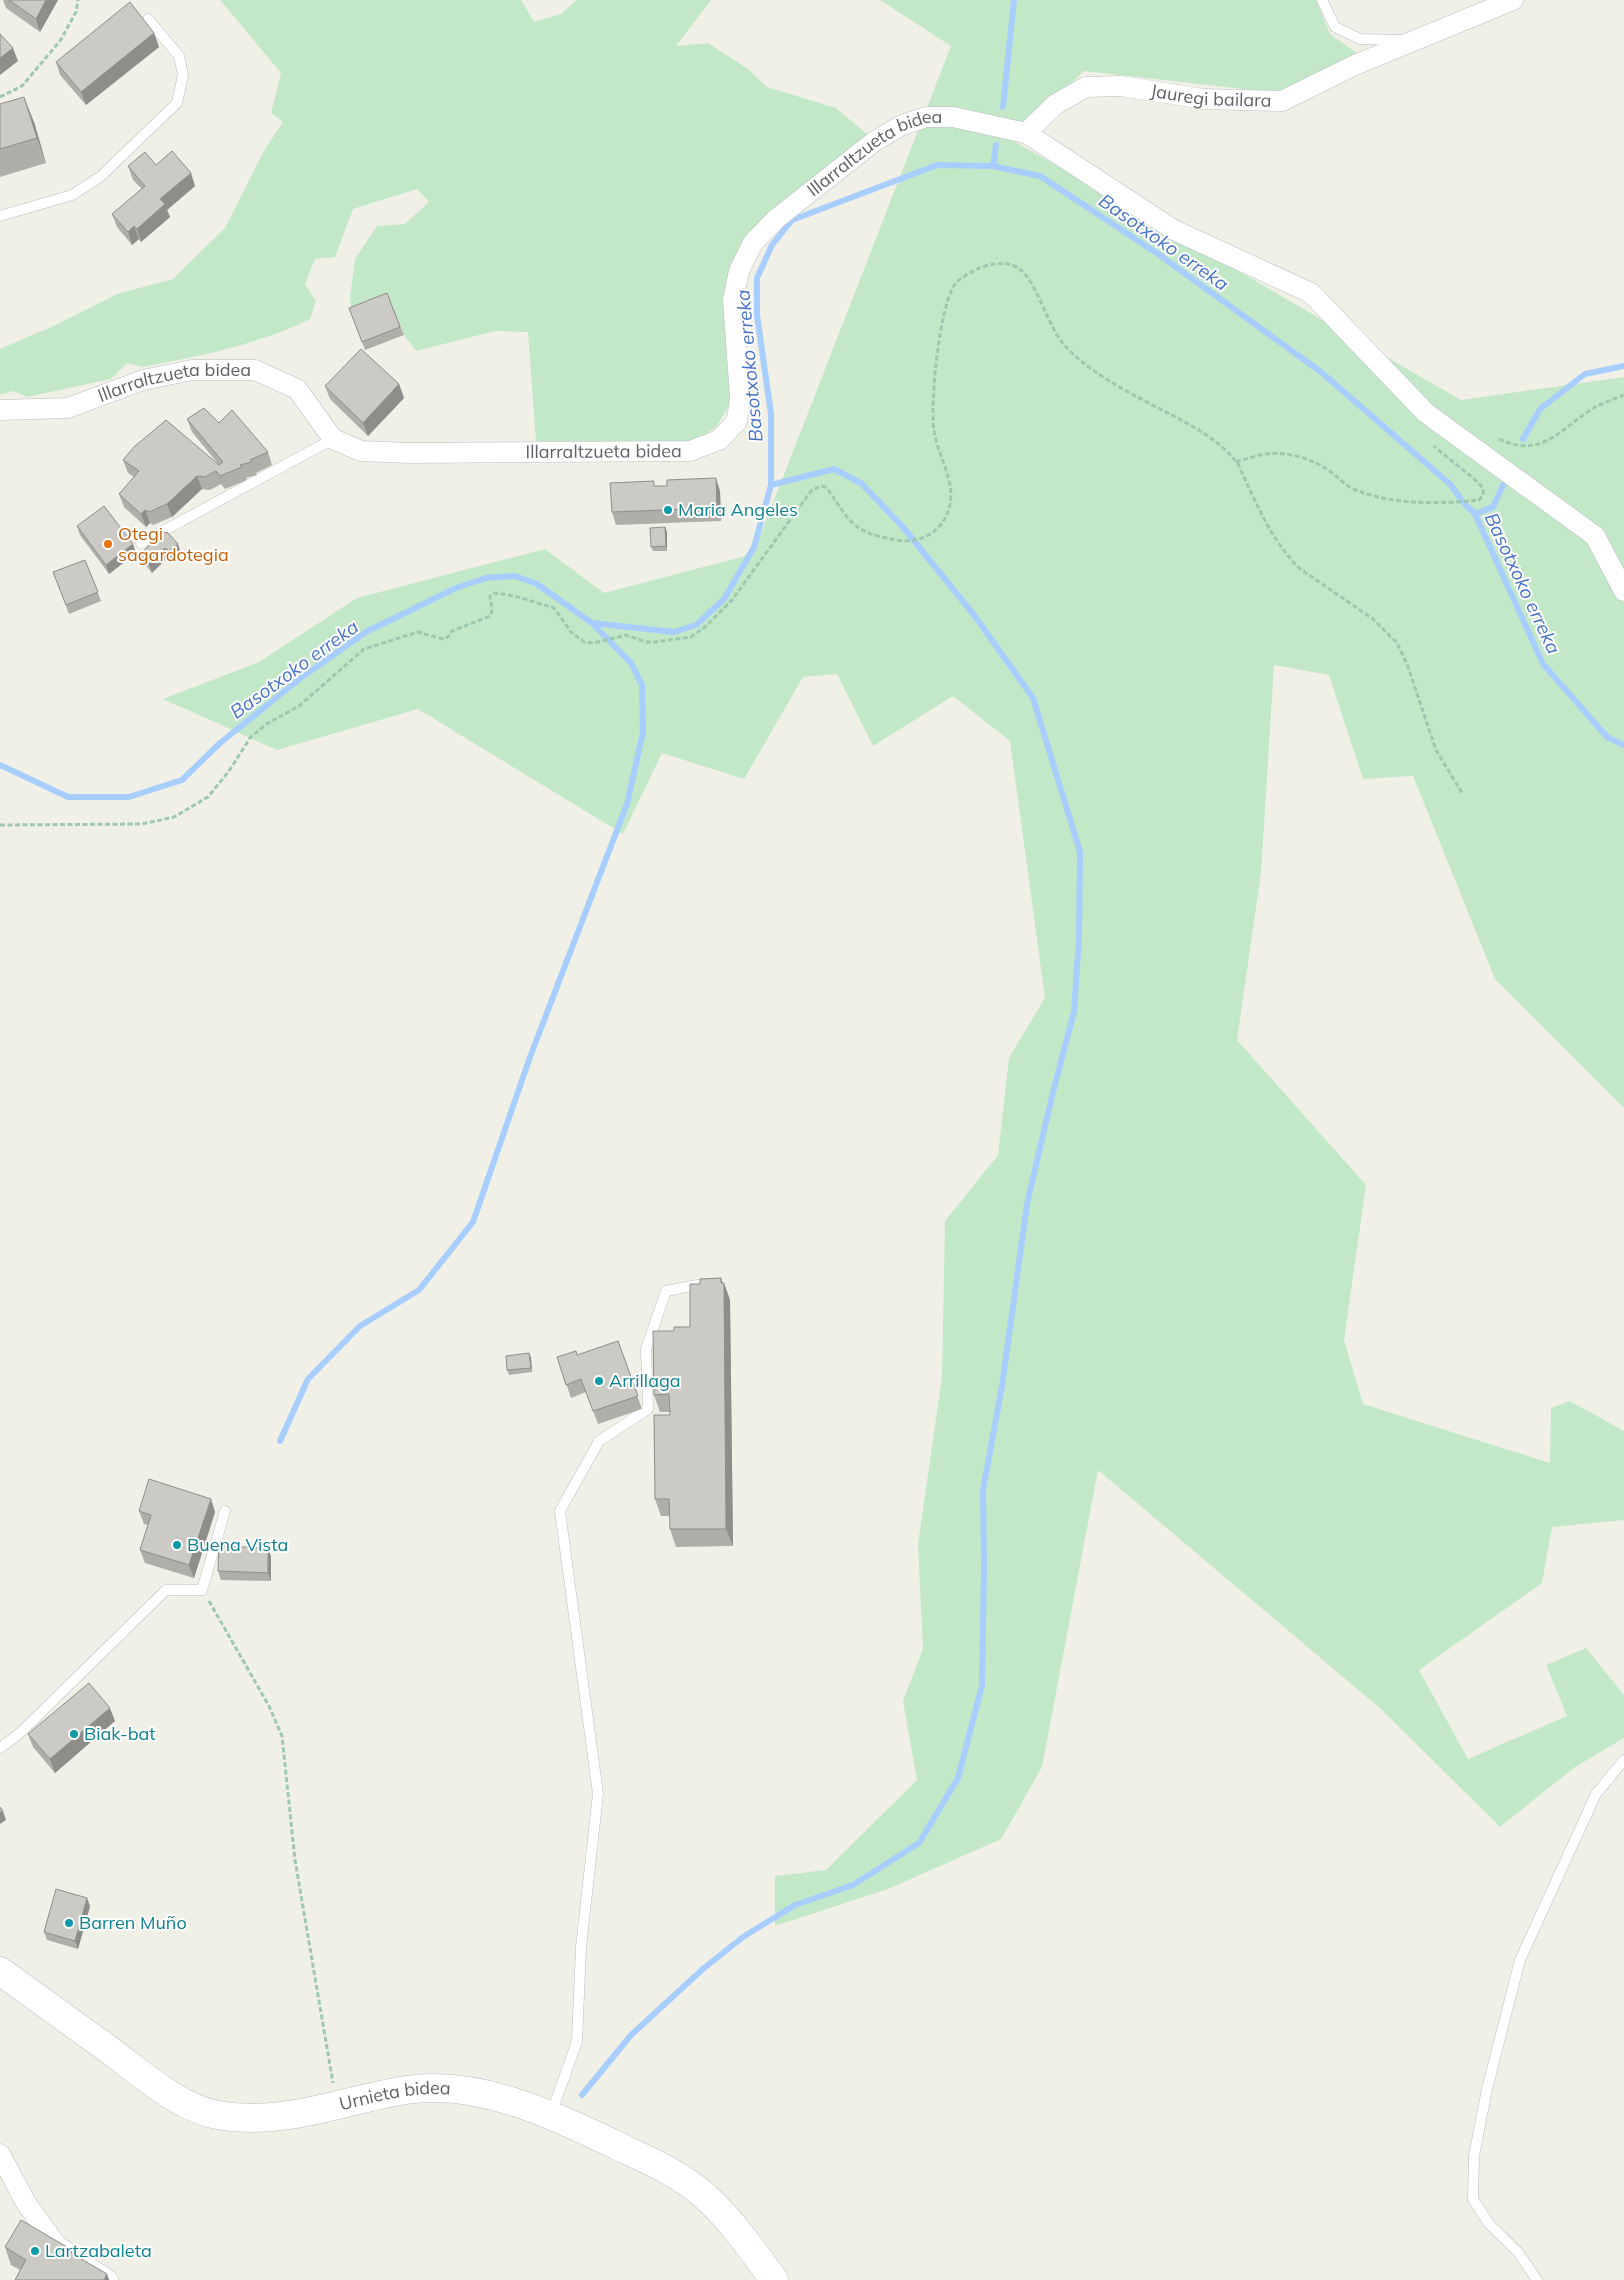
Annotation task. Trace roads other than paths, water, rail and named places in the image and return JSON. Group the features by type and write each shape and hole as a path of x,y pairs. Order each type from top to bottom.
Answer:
{"street":[{"name":"Jauregi bailara","path":"1026,133 1056,104 1086,87 1121,86 1204,99 1282,100 1355,64 1513,0"},
{"name":"Illarraltzueta bidea","path":"0,410 68,408 143,380 192,370 255,370 297,389 333,439 361,451 409,453 690,451 719,440 737,421 740,397 733,300 739,270 753,243 776,219 875,141 902,125 926,118 953,117 1026,133"},
{"path":"1026,133 1174,230 1311,293 1426,413 1594,536 1624,591"},
{"name":"Urnieta bidea","path":"0,1970 161,2088 191,2105 216,2115 272,2118 407,2090 433,2089 469,2091 498,2098 550,2117 671,2172 706,2197 750,2246 774,2280"},
{"path":"0,2154 26,2202 56,2245 108,2280"}],"lane":[{"path":"1322,0 1335,27 1360,39 1414,41"},
{"path":"0,216 72,195 100,177 177,103 183,75 179,56 148,19"},
{"path":"141,543 333,439"},
{"path":"550,2117 576,2041 581,1947 598,1794 560,1512 599,1441 648,1409 646,1349 666,1291 712,1283"},
{"path":"0,1748 20,1733 166,1590 202,1590 225,1511"},
{"path":"1537,2280 1518,2252 1489,2224 1474,2199 1474,2156 1487,2089 1520,1960 1596,1794 1624,1760"}],"waterway":[{"path":"1003,107 1014,0"},
{"path":"993,166 996,145"},
{"name":"Basotxoko erreka","path":"0,765 68,797 129,797 182,780 220,743 302,677 366,632 456,588 486,578 515,576 537,584 592,623 674,632 696,625 724,599 754,547 771,485 771,414 757,315 757,278 772,245 792,220 937,165 993,166 1040,176 1158,254 1321,372 1451,485 1462,501 1475,514 1543,664 1607,737 1624,745"},
{"path":"1523,439 1540,409 1585,374 1624,366"},
{"path":"582,2095 631,2035 704,1968 743,1937 795,1905 853,1885 919,1843 958,1778 982,1685 983,1490 1002,1386 1027,1204 1074,1012 1079,938 1080,852 1033,698 974,615 902,526 861,483 834,469 771,485"},
{"path":"1475,514 1493,507 1503,485"},
{"path":"280,1441 308,1379 360,1326 419,1290 473,1222 530,1057 627,804 643,732 642,685 631,663 592,623"}],"place":[{"name":"Maria Angeles","path":"668,510"},
{"name":"Otegi sagardotegia","path":"108,544"},
{"name":"Arrillaga","path":"599,1381"},
{"name":"Buena Vista","path":"177,1545"},
{"name":"Biak-bat","path":"74,1734"},
{"name":"Barren Muño","path":"69,1923"},
{"name":"Lartzabaleta","path":"35,2251"}]}
